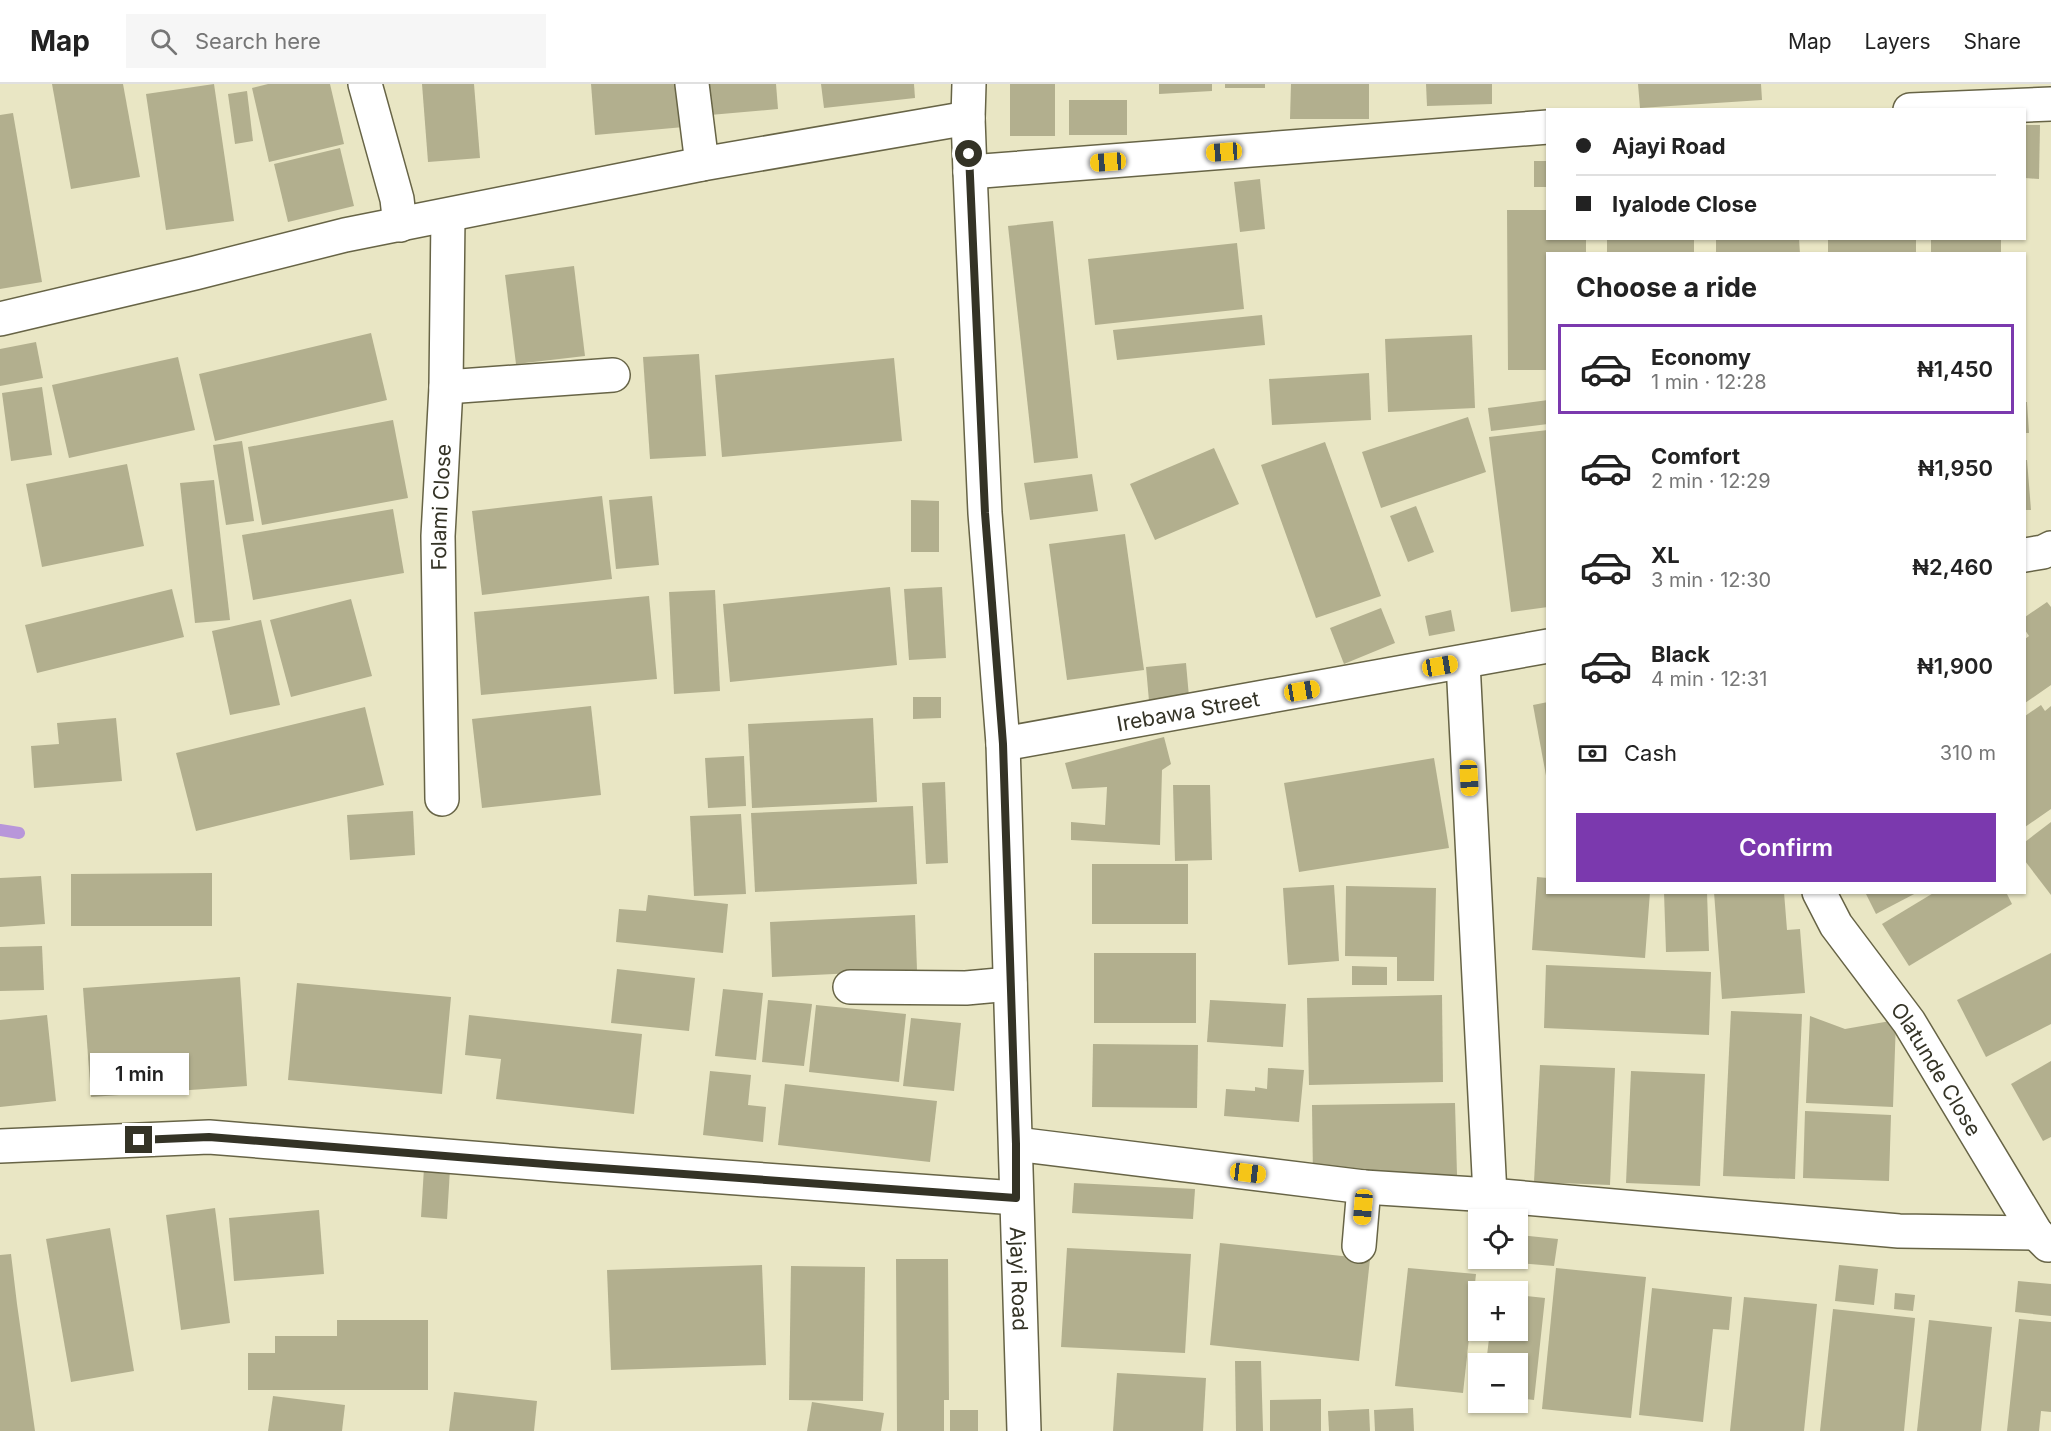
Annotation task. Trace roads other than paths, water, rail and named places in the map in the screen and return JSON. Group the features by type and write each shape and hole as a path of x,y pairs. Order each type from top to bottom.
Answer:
{"street":[{"path":"366,84 397,199 400,225"},
{"path":"692,84 702,164"},
{"name":"Ajayi Road","path":"969,84 970,172 985,513 1003,744 1024,1431"},
{"path":"1957,108 2051,104"},
{"path":"0,319 345,235 702,164 968,118"},
{"path":"970,172 1546,127"},
{"name":"Folami Close","path":"442,799 438,536 446,387 448,216"},
{"path":"446,387 614,375"},
{"name":"Irebawa Street","path":"1003,744 1546,646"},
{"path":"1464,662 1490,1195"},
{"name":"Olatunde Close","path":"1820,894 1836,925 1909,1022 2043,1241"},
{"path":"850,987 966,987 1010,984"},
{"path":"0,1146 209,1137 1016,1198"},
{"path":"1016,1144 1365,1187 1490,1195 1899,1231 2043,1241"},
{"path":"1359,1246 1365,1187"}],"waterway":[{"path":"0,830 19,833"}]}
